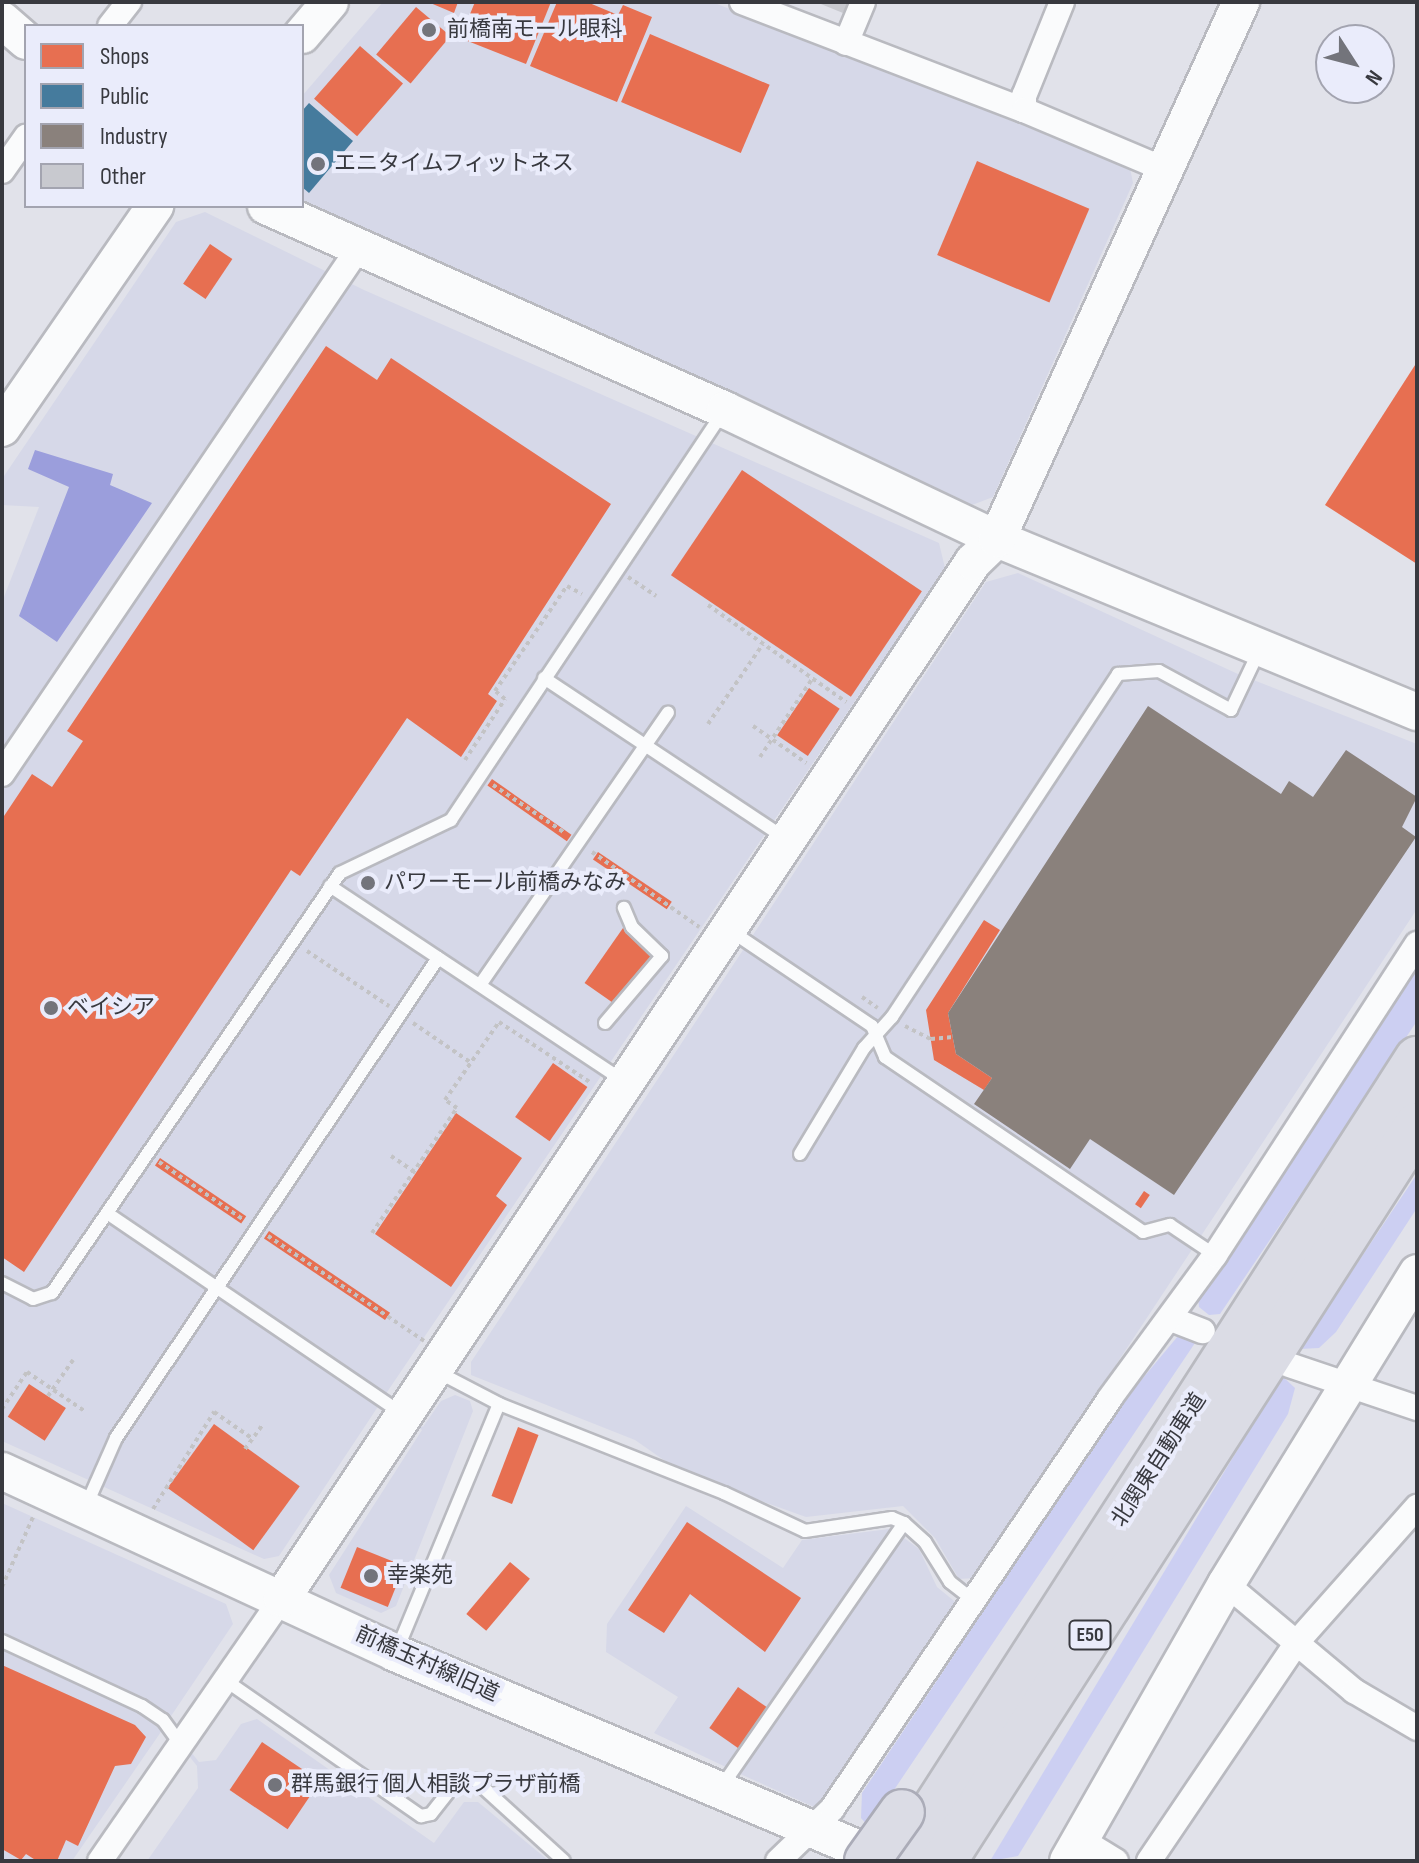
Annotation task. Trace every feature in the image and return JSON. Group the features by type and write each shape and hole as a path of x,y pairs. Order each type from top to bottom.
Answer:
{"highway":[{"name":"北関東自動車道","path":"947,1841 993,1679 1170,1443 1417,1059"},
{"name":"北関東自動車道","path":"947,1841 1221,1429 1417,1125"},
{"path":"861,1854 947,1841"},
{"path":"901,1861 947,1841"}],"street":[{"path":"112,24 129,2"},
{"path":"304,33 330,2"},
{"path":"742,2 1024,110 1164,169"},
{"path":"846,43 863,2"},
{"path":"1024,110 1024,96 1062,2"},
{"path":"100,1861 282,1598 403,1415 431,1357 613,1086 728,928 973,562 997,539 1241,2"},
{"path":"2,20 24,39"},
{"path":"2,171 24,140"},
{"path":"2,428 154,208"},
{"path":"271,208 725,410 997,539 1259,651 1417,712"},
{"path":"2,774 360,246"},
{"path":"778,1861 812,1833 1110,1398 1171,1319 1417,944"},
{"path":"1116,1861 1074,1850 1343,1387 1417,1273"},
{"path":"1171,1319 1203,1331"},
{"path":"1289,1365 1343,1387 1417,1408"},
{"name":"前橋玉村線旧道","path":"2,1471 282,1598 395,1653 721,1788 861,1854"},
{"path":"1149,1861 1297,1642 1417,1507"},
{"path":"1226,1584 1354,1691 1417,1728"}],"lane":[{"path":"2,1283 33,1299 52,1293 340,873 451,820 725,410"},
{"path":"800,1154 1118,674 1159,671 1231,710 1259,651"},
{"path":"544,678 787,840"},
{"path":"480,985 668,712"},
{"path":"330,886 480,985 613,1086"},
{"path":"605,1023 662,956 632,927 624,908"},
{"path":"728,928 877,1034 885,1057 1143,1232 1170,1225 1215,1255"},
{"path":"85,1509 116,1438 438,958"},
{"path":"107,1213 403,1415"},
{"path":"431,1357 499,1404 724,1493 805,1531 892,1518 904,1523 925,1542 950,1582 973,1600"},
{"path":"395,1653 499,1404"},
{"path":"721,1788 904,1523"},
{"path":"2,1641 142,1706 163,1720 180,1743"},
{"path":"225,1680 421,1816 431,1814 457,1781 475,1780 564,1861"}],"path":[{"path":"465,760 505,699 495,691 567,586 581,595 590,584"},
{"path":"708,605 855,708"},
{"path":"708,724 763,644"},
{"path":"760,757 812,678"},
{"path":"753,726 814,768"},
{"path":"292,941 470,1062"},
{"path":"853,991 931,1039 953,1037"},
{"path":"372,1233 457,1108 445,1100 499,1022 613,1086"},
{"path":"148,1154 431,1357"},
{"path":"391,1156 414,1172"},
{"path":"48,1396 73,1360"},
{"path":"2,1409 27,1372 86,1412"},
{"path":"147,1518 214,1412 253,1439"},
{"path":"245,1449 262,1426"},
{"path":"2,1587 36,1512"}],"shaded area":[{"path":"383,2 712,2 1130,168 1133,183 993,497 972,505 304,204 304,94"},
{"name":"パワーモール前橋みなみ","path":"205,212 364,290 939,543 945,568 383,1398 423,1427 441,1401 455,1395 470,1401 473,1411 396,1606 381,1613 336,1593 329,1575 422,1430 381,1402 279,1556 264,1559 2,1441 2,602 39,507 2,505 2,479 176,222"},
{"path":"1018,573 1238,674 1417,744 1417,909 975,1578 959,1579 935,1538 903,1506 806,1517 681,1472 635,1440 471,1375 471,1362 986,582"},
{"path":"1417,962 1417,1021 1220,1314 1209,1315 1199,1307 1198,1297"},
{"path":"1417,1174 1417,1208 1336,1332 1319,1348 1300,1349"},
{"path":"1178,1336 1197,1340 869,1827 861,1818 862,1793 1123,1402"},
{"path":"1282,1376 1295,1388 1288,1414 1018,1856 990,1861"},
{"path":"2,1503 226,1604 233,1624 167,1722 199,1762 216,1760 241,1724 257,1719 434,1843 464,1802 478,1802 549,1861 147,1861 198,1788 197,1766 165,1726 72,1861 2,1859"},
{"path":"686,1506 783,1568 802,1540 897,1528 728,1768 654,1733 678,1697 606,1652 607,1624"},
{"path":"900,1535 919,1549 937,1587 959,1605 821,1810 738,1773"}],"water":[{"path":"35,450 113,474 110,485 152,503 57,642 19,616 69,487 28,469"}],"building: Shops":[{"path":"428,2 458,2 454,13"},
{"path":"475,2 551,2 526,64 460,38"},
{"path":"557,2 587,2 618,15 623,5 652,17 617,102 530,66"},
{"path":"416,7 450,36 411,83 376,54"},
{"path":"650,34 770,85 741,153 621,102"},
{"path":"360,46 403,83 357,136 314,99"},
{"path":"977,161 1089,209 1049,303 937,255"},
{"path":"210,244 232,259 206,299 183,284"},
{"path":"326,346 377,380 391,358 611,504 488,694 497,701 461,757 407,718 300,876 291,870 24,1272 2,1257 2,819 32,774 52,787 83,741 67,731"},
{"path":"1417,362 1417,564 1325,505"},
{"path":"742,470 922,591 851,697 671,575"},
{"path":"809,688 840,709 808,756 777,735"},
{"path":"492,779 571,835 567,841 487,786"},
{"path":"598,852 672,902 667,909 593,859"},
{"path":"984,920 1000,930 948,1013 956,1054 992,1078 984,1090 934,1060 926,1010"},
{"path":"623,928 660,954 621,1009 585,983"},
{"path":"553,1063 587,1087 550,1141 515,1117"},
{"path":"456,1113 522,1158 496,1196 507,1205 451,1287 375,1234"},
{"path":"160,1158 246,1216 241,1224 155,1165"},
{"path":"1144,1191 1150,1195 1141,1208 1135,1204"},
{"path":"269,1231 390,1313 385,1320 264,1238"},
{"path":"29,1384 66,1408 45,1441 8,1417"},
{"path":"214,1424 300,1486 253,1550 168,1488"},
{"path":"518,1427 539,1435 512,1504 491,1496"},
{"path":"687,1522 801,1598 765,1652 690,1594 664,1633 628,1610"},
{"name":"幸楽苑","path":"357,1547 404,1566 388,1607 341,1588"},
{"path":"510,1562 530,1579 486,1631 466,1614"},
{"path":"2,1665 135,1725 146,1737 131,1764 115,1766 78,1846 66,1840 57,1861 37,1861 26,1854 21,1860 2,1849"},
{"path":"738,1687 769,1709 740,1750 709,1728"},
{"name":"群馬銀行 個人相談プラザ前橋","path":"262,1742 320,1781 288,1829 230,1790"}],"building: Public":[{"name":"エニタイムフィットネス","path":"309,103 353,141 309,193 304,189 304,109"}],"building: Industry":[{"path":"1148,706 1281,794 1289,781 1313,797 1346,750 1417,797 1402,827 1416,837 1174,1195 1090,1139 1070,1169 974,1104 992,1078 956,1054 948,1013"}],"building: Other":[{"path":"816,2 848,2 843,13"}],"place":[{"name":"前橋南モール眼科","path":"429,30"},
{"name":"エニタイムフィットネス","path":"318,164"},
{"name":"パワーモール前橋みなみ","path":"368,883"},
{"name":"ベイシア","path":"51,1008"},
{"name":"幸楽苑","path":"371,1576"},
{"name":"群馬銀行 個人相談プラザ前橋","path":"275,1785"}]}
